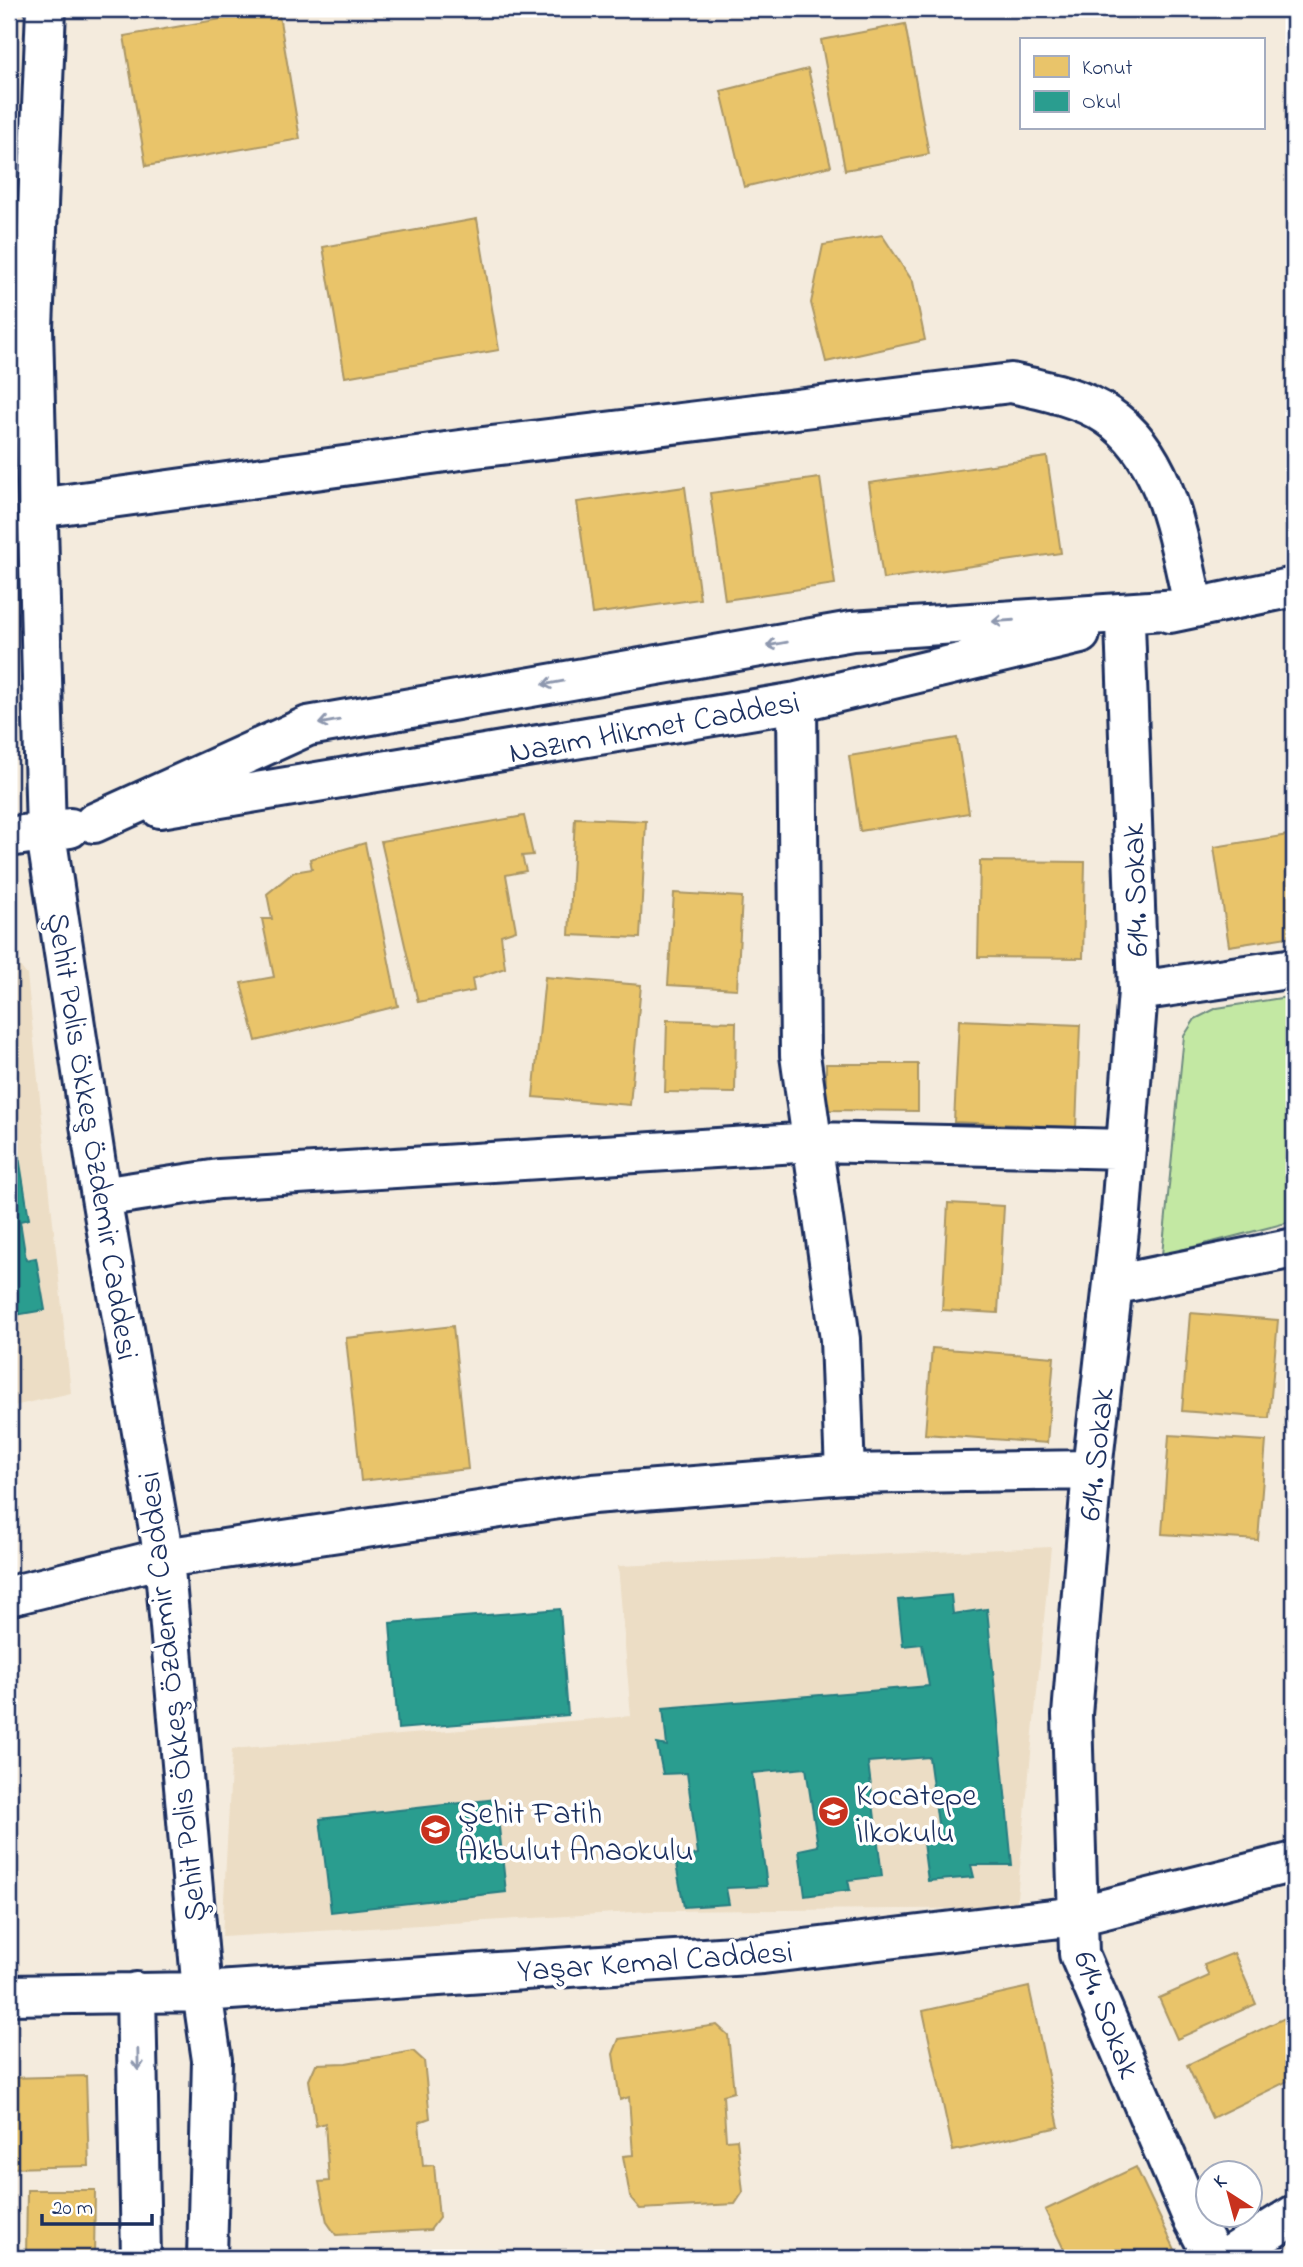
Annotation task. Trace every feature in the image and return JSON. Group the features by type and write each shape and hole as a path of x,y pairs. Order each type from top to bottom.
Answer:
{"street":[{"name":"Şehit Polis Ökkeş Özdemir Caddesi","path":"47,9 33,328 38,508 27,836 101,1197 164,1558 202,1993 212,2060 207,2258"},
{"path":"38,508 462,449 1012,383 1055,393 1107,415 1138,440 1167,497 1194,608 852,631 308,726 94,823"},
{"name":"Nazım Hikmet Caddesi","path":"27,836 172,805 797,702 1125,623 1294,587"},
{"name":"614. Sokak","path":"1125,623 1138,991 1126,1149 1092,1470 1072,1715 1079,1954 1192,2217 1214,2258"},
{"path":"797,702 800,1055 840,1339 845,1474"},
{"path":"1138,991 1294,968"},
{"path":"101,1197 219,1179 813,1142 1126,1149"},
{"path":"1113,1285 1294,1248"},
{"path":"9,1596 164,1558 593,1494 845,1474 1092,1470"},
{"name":"Yaşar Kemal Caddesi","path":"9,1995 202,1993 763,1954 1077,1916 1294,1863"},
{"path":"136,1992 141,2258"},
{"path":"1226,2258 1294,2215"}],"shaded area":[{"path":"9,953 27,975 71,1393 9,1407"},
{"name":"Kocatepe İlkokulu","path":"1051,1547 1016,1908 649,1911 222,1937 232,1749 631,1716 618,1566"}],"green space":[{"path":"1294,996 1294,1221 1162,1255 1184,1036 1195,1019 1217,1008"}],"building: Konut":[{"path":"278,9 300,139 146,166 124,36"},
{"path":"905,24 929,154 845,170 821,40"},
{"path":"808,69 831,166 744,187 721,91"},
{"path":"477,219 499,350 345,377 323,247"},
{"path":"882,235 913,282 925,340 826,362 811,303 823,245"},
{"path":"1047,457 1061,553 883,579 869,483"},
{"path":"820,478 835,584 725,600 710,493"},
{"path":"685,487 700,599 592,614 577,502"},
{"path":"957,738 969,813 860,831 849,756"},
{"path":"524,816 533,855 522,856 526,871 506,875 516,930 501,935 505,968 472,979 474,991 418,1002 381,841"},
{"path":"575,818 646,821 640,938 569,935"},
{"path":"1294,834 1294,936 1229,946 1214,847"},
{"path":"365,843 398,1006 256,1041 241,983 274,977 262,919 272,919 267,894 294,872 312,869 310,859"},
{"path":"980,861 1085,862 1083,958 978,957"},
{"path":"674,893 742,897 737,989 668,985"},
{"path":"545,977 641,985 630,1105 533,1097"},
{"path":"667,1020 736,1022 735,1093 665,1092"},
{"path":"959,1020 1080,1025 1076,1127 954,1122"},
{"path":"826,1064 918,1064 918,1111 826,1110"},
{"path":"948,1203 1004,1206 998,1313 942,1310"},
{"path":"1190,1313 1278,1320 1269,1418 1182,1411"},
{"path":"453,1326 468,1469 361,1481 346,1338"},
{"path":"932,1348 1054,1357 1047,1443 925,1434"},
{"path":"1169,1435 1266,1441 1258,1540 1162,1534"},
{"path":"1234,1953 1256,2004 1177,2039 1159,1998 1209,1976 1204,1965"},
{"path":"1029,1987 1059,2127 953,2151 923,2011"},
{"path":"1291,2015 1294,2022 1294,2078 1212,2118 1187,2065"},
{"path":"717,2025 728,2035 734,2092 723,2095 726,2140 737,2139 743,2192 735,2204 640,2209 630,2197 623,2156 633,2155 629,2097 620,2100 613,2054 619,2039"},
{"path":"413,2051 424,2061 430,2118 419,2122 423,2166 434,2165 439,2218 430,2230 336,2235 327,2222 319,2182 329,2181 325,2123 316,2126 309,2080 316,2064 346,2063"},
{"path":"86,2076 89,2166 9,2168 9,2078"},
{"path":"1136,2167 1179,2258 1068,2258 1045,2210"},
{"path":"27,2190 95,2190 94,2258 26,2258"}],"building: Okul":[{"path":"9,1094 29,1219 20,1221 26,1260 36,1258 45,1310 9,1316"},
{"path":"951,1595 953,1614 987,1609 1012,1865 971,1865 974,1877 928,1881 922,1835 939,1831 929,1757 868,1762 882,1876 848,1880 850,1890 805,1896 799,1850 818,1846 806,1768 752,1773 767,1886 726,1888 729,1904 684,1907 675,1859 698,1854 687,1773 663,1774 657,1744 667,1746 663,1708 929,1686 922,1644 903,1646 898,1600"},
{"path":"560,1609 568,1715 398,1729 390,1623"},
{"path":"496,1799 506,1892 331,1912 320,1819"}],"place":[{"name":"Kocatepe İlkokulu","path":"833,1812"},
{"name":"Şehit Fatih Akbulut Anaokulu","path":"435,1830"}]}
